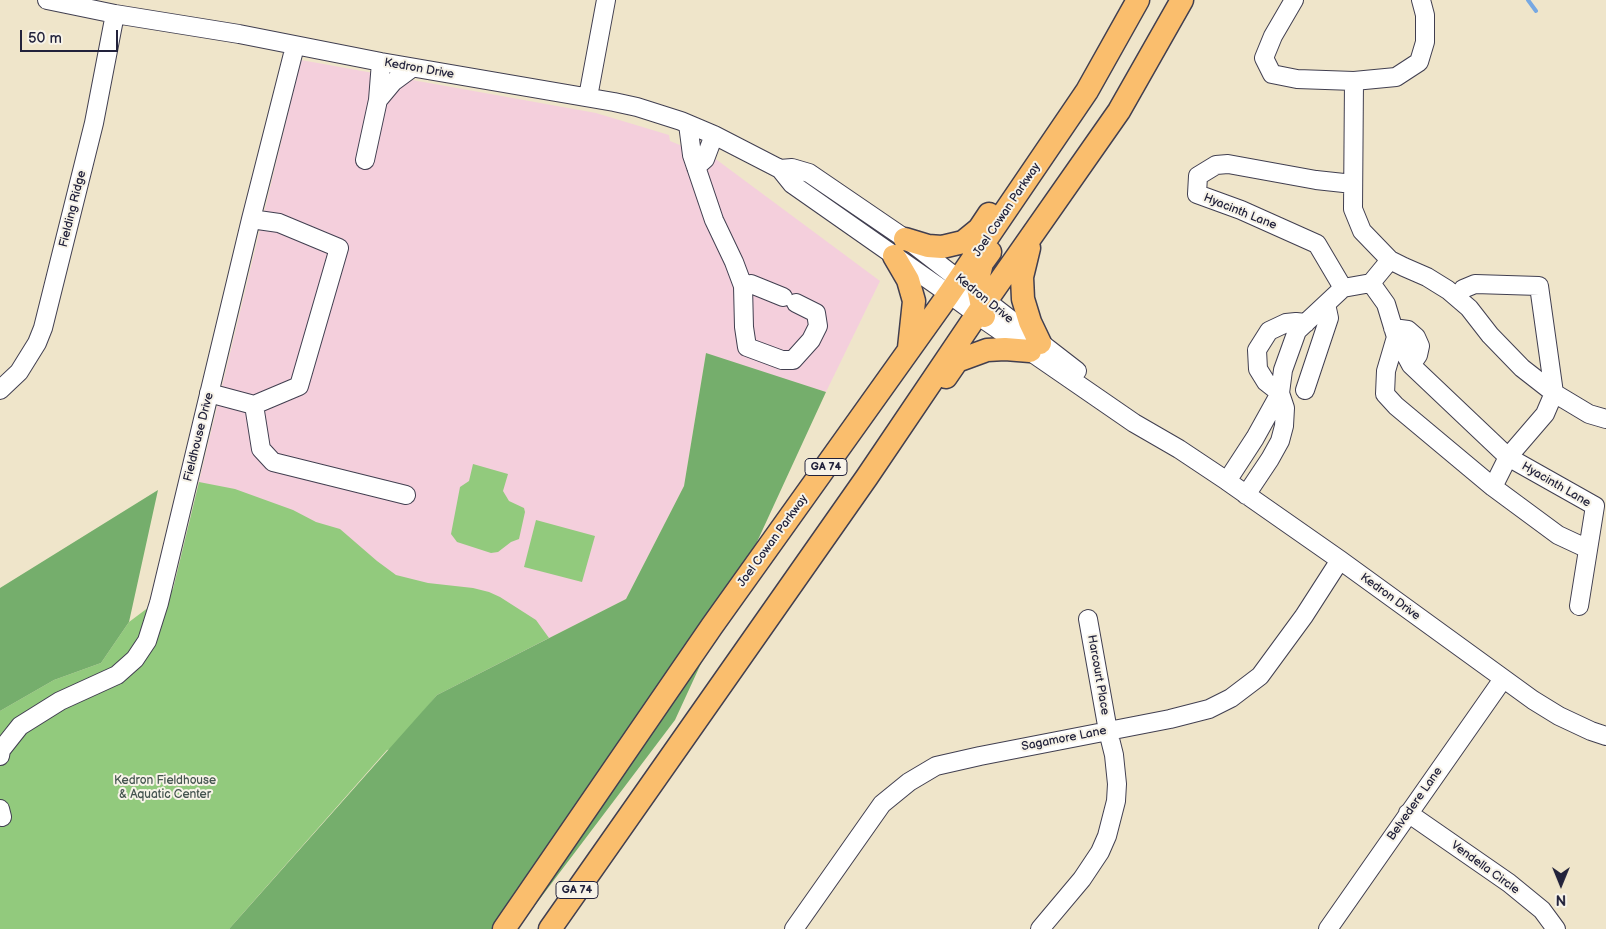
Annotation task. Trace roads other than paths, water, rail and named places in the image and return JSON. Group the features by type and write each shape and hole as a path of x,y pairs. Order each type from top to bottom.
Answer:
{"main road":[{"name":"Joel Cowan Parkway","path":"504,929 712,626 955,286 1087,91 1138,0"},
{"name":"GA 74","path":"550,929 1120,111 1182,0"},
{"path":"909,351 914,301 900,248 942,247 962,242 979,229 1017,170 1057,115 1087,91"},
{"path":"982,308 977,283 982,263 1077,120 1087,91"},
{"path":"867,476 895,452 958,361 986,350 1035,347 1023,299 1022,277 1031,237"},
{"path":"852,498 865,462 881,434 951,333 960,316 955,286"}],"street":[{"name":"Kedron Drive","path":"47,0 115,14 239,34 412,68 588,97 636,107 688,124 714,136 780,169 792,184 900,248 955,286 1035,347 1340,560 1503,679 1559,716 1606,736"},
{"path":"588,97 606,0"},
{"path":"1294,0 1273,36 1264,58 1272,74 1297,79 1354,81 1396,78 1419,62 1425,42 1425,15 1421,0"},
{"name":"Fielding Ridge","path":"0,390 19,372 37,343 43,328 94,123 115,14"},
{"name":"Fieldhouse Drive","path":"0,756 1,750 20,726 60,701 117,675 135,659 147,641 159,603 251,219 295,46"},
{"path":"365,160 378,100 381,62"},
{"path":"378,100 393,82 412,68"},
{"path":"1354,81 1353,209 1362,231 1390,260 1427,277 1458,298 1522,368 1554,393 1589,414 1606,419"},
{"path":"688,124 692,155 696,167 714,220 743,286 744,327 747,347 782,360 793,360 811,340 818,326 816,313 751,284 743,286"},
{"path":"696,167 705,159 714,136"},
{"name":"Hyacinth Lane","path":"1343,288 1317,244 1241,210 1197,194 1198,176 1216,165 1228,164 1316,180 1353,184"},
{"path":"210,392 254,405 298,386 339,248 279,223 251,219"},
{"path":"1227,481 1255,438 1280,393 1284,370 1297,331 1343,288 1371,283 1390,260"},
{"path":"1371,283 1386,304 1395,332 1386,371 1384,394 1493,487 1558,535 1588,549"},
{"path":"1458,298 1463,289 1475,284 1539,286 1554,393"},
{"path":"1305,390 1329,318 1326,304"},
{"path":"1246,495 1280,441 1284,426 1285,408 1280,393 1266,382 1258,369 1257,350 1268,331 1286,323 1306,323"},
{"name":"Hyacinth Lane","path":"1395,332 1408,330 1416,337 1420,346 1418,355 1411,365 1508,457 1595,506 1579,606"},
{"name":"Hyacinth Lane","path":"1493,487 1508,457 1545,414 1554,393"},
{"path":"254,405 261,450 273,462 406,495"},
{"name":"Sagamore Lane","path":"794,929 882,804 909,782 936,766 1170,719 1209,709 1231,698 1260,676 1304,616 1340,560"},
{"name":"Harcourt Place","path":"1040,929 1082,879 1100,852 1107,836 1116,802 1117,784 1114,755 1088,619"},
{"name":"Belvedere Lane","path":"1328,929 1503,679"},
{"name":"Vendella Circle","path":"1408,813 1509,883 1542,910 1556,929"}],"waterway":[{"path":"1528,0 1536,11"}],"park label":[{"name":"Kedron Fieldhouse & Aquatic Center","path":"165,788"}]}
